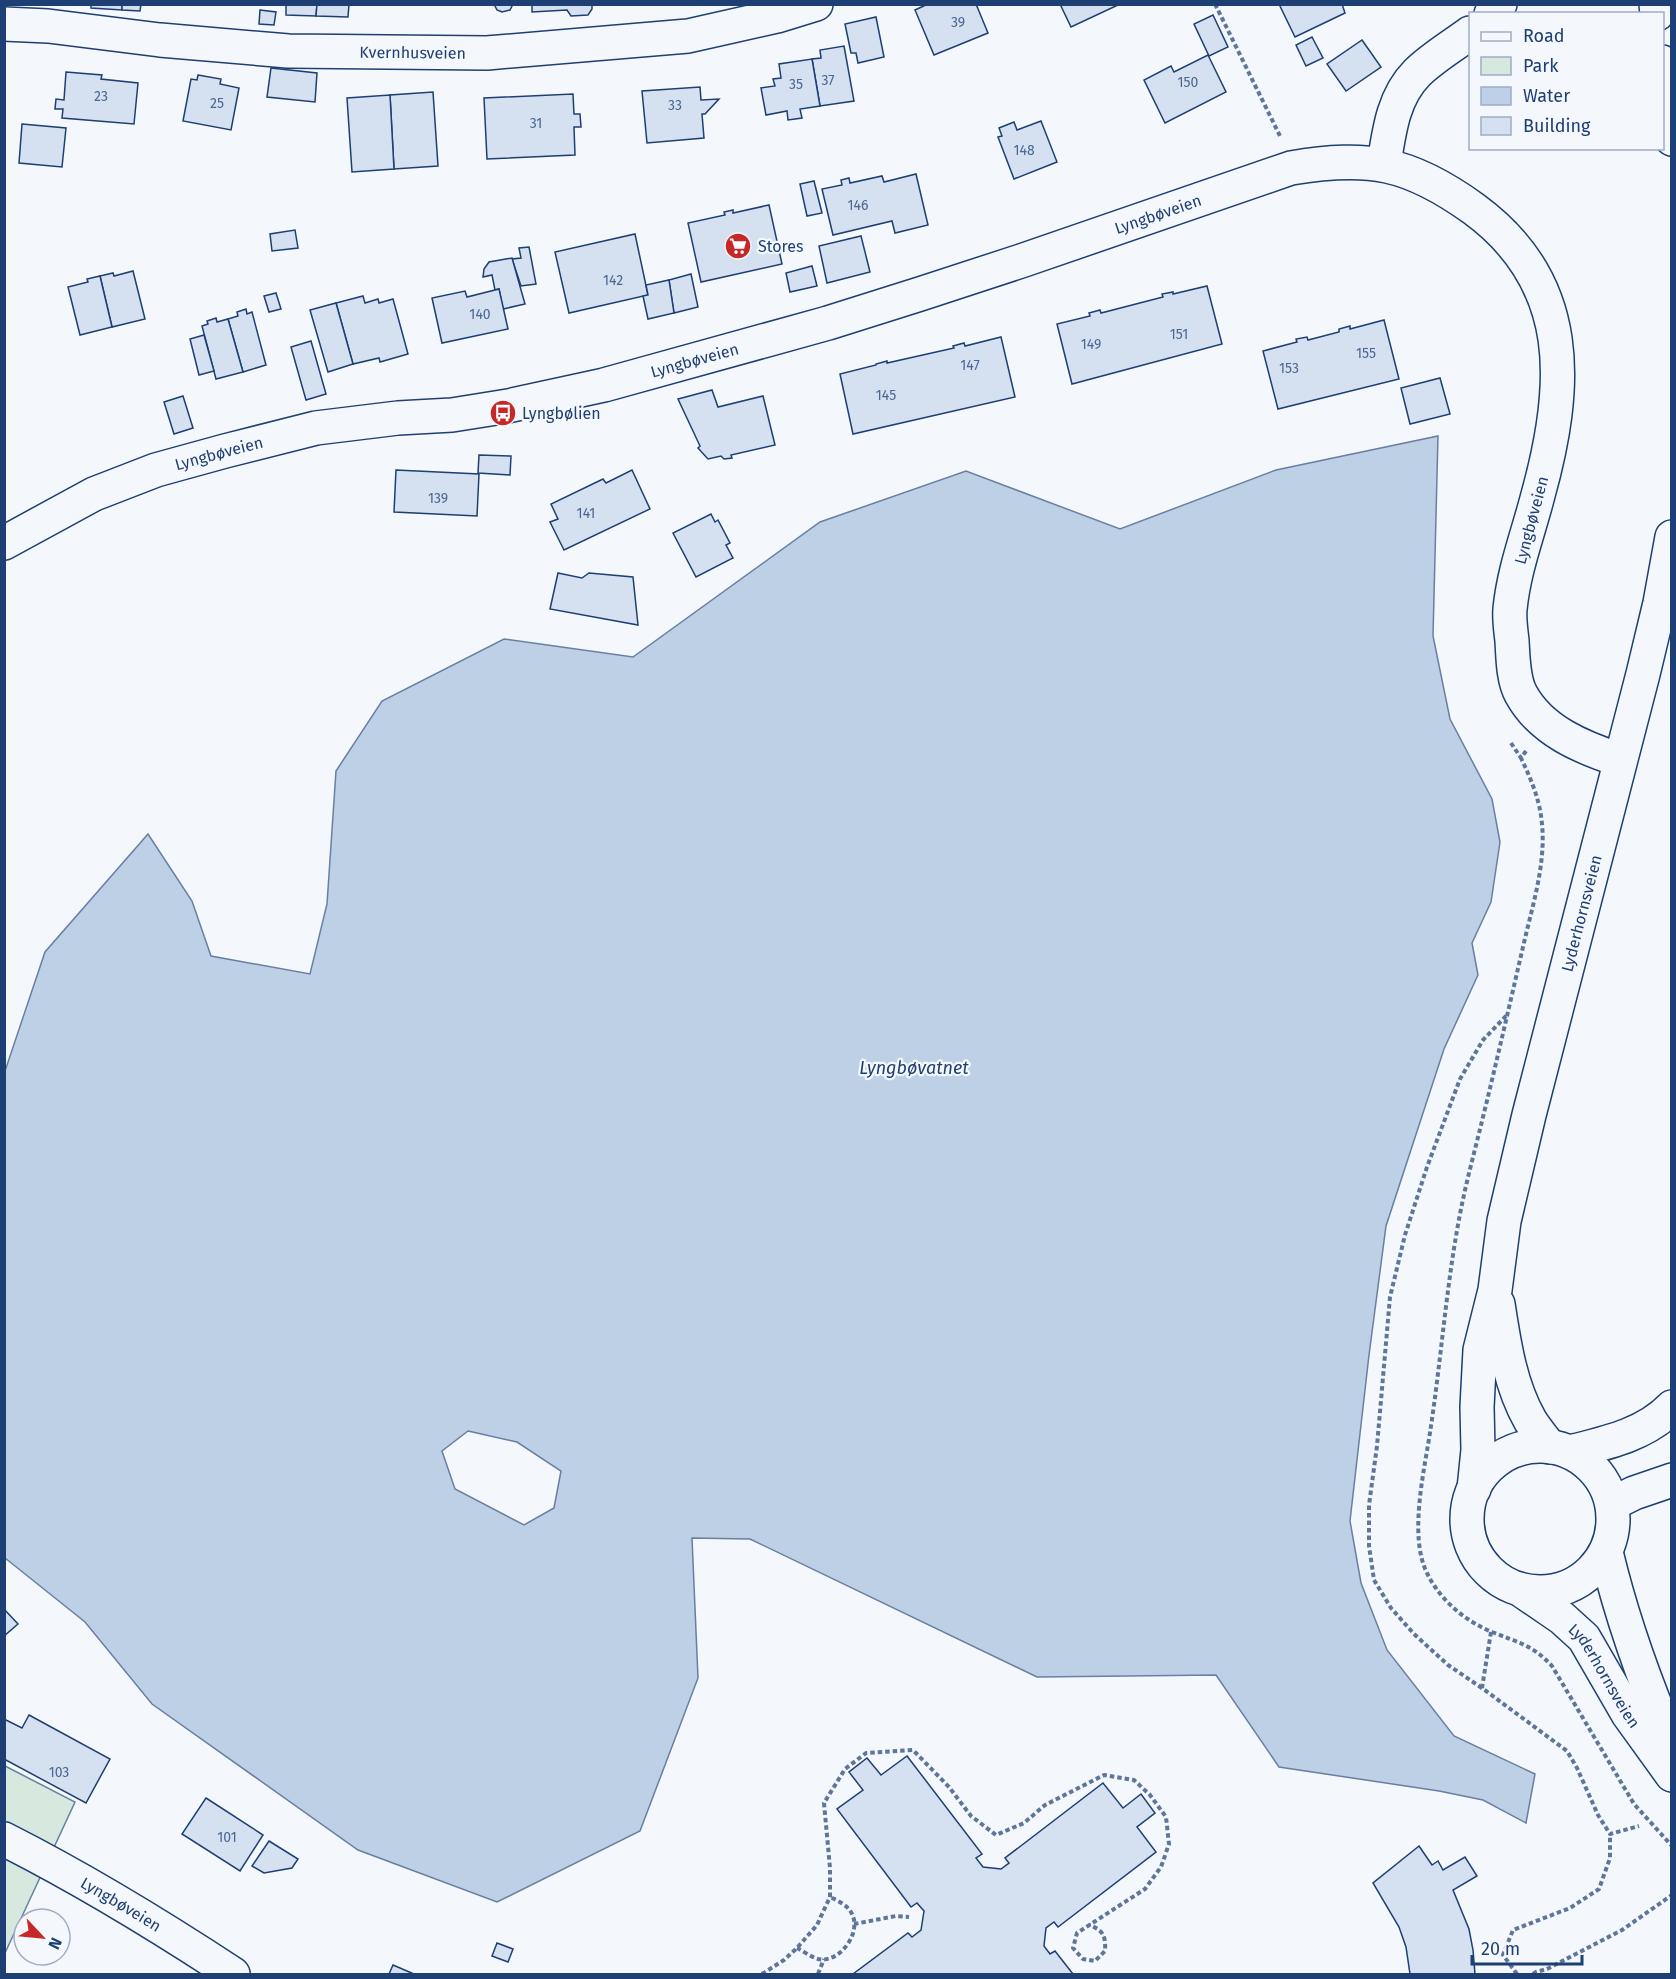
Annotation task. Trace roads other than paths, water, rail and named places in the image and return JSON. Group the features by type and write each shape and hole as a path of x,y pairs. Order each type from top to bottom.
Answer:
{"main road":[{"name":"Kvernhusveien","path":"4,24 48,26 160,40 288,51 487,52 688,36 777,16 816,4"},
{"path":"1384,164 1390,123 1402,94 1417,73 1469,34"},
{"path":"1664,79 1671,139"},
{"name":"Lyngbøveien","path":"4,543 94,494 156,470 225,451 316,428 398,418 452,415 604,386 828,323 910,297 1032,258 1291,168 1327,162 1353,161 1384,164 1411,172 1438,185 1486,218 1513,245 1535,276 1549,308 1555,336 1558,369 1557,410 1538,497 1520,554 1510,611 1514,664 1520,692 1530,708 1547,725 1573,742 1620,760"},
{"name":"Lyderhornsveien","path":"1474,1489 1478,1450 1477,1407 1480,1350 1496,1290 1504,1221 1660,603 1671,537"},
{"name":"Lyderhornsveien","path":"1496,1290 1505,1350 1517,1392 1530,1421 1560,1449"},
{"path":"1560,1449 1589,1465 1604,1483 1612,1504 1613,1529 1606,1552 1591,1573 1570,1586 1546,1593 1521,1590 1498,1580 1480,1562 1469,1539 1467,1513 1474,1489 1488,1468 1509,1453 1529,1447 1560,1449 1610,1442 1640,1430 1671,1407"},
{"path":"1612,1504 1634,1493 1671,1480"},
{"name":"Lyderhornsveien","path":"1606,1552 1613,1583 1650,1696 1671,1746"},
{"name":"Lyderhornsveien","path":"1521,1590 1562,1618 1584,1638 1628,1713 1671,1775"},
{"name":"Lyngbøveien","path":"4,1839 38,1856 184,1942 233,1974"}],"water":[{"name":"Lyngbøvatnet","path":"1438,436 1433,636 1450,719 1492,799 1500,842 1491,902 1472,943 1478,975 1444,1049 1386,1226 1350,1521 1361,1583 1387,1650 1454,1736 1535,1774 1526,1823 1483,1800 1439,1791 1279,1767 1216,1675 1037,1677 750,1539 692,1538 698,1678 640,1831 497,1902 358,1850 152,1704 85,1622 5,1558 5,1071 45,952 148,834 192,901 211,956 310,974 327,904 336,771 382,701 504,639 633,657 820,522 966,471 1120,529 1276,470","holes":["468,1431 517,1442 561,1471 554,1508 524,1525 455,1489 442,1451"]}],"place":[{"name":"Stores","path":"738,246"},
{"name":"Lyngbølien","path":"503,413"}]}
